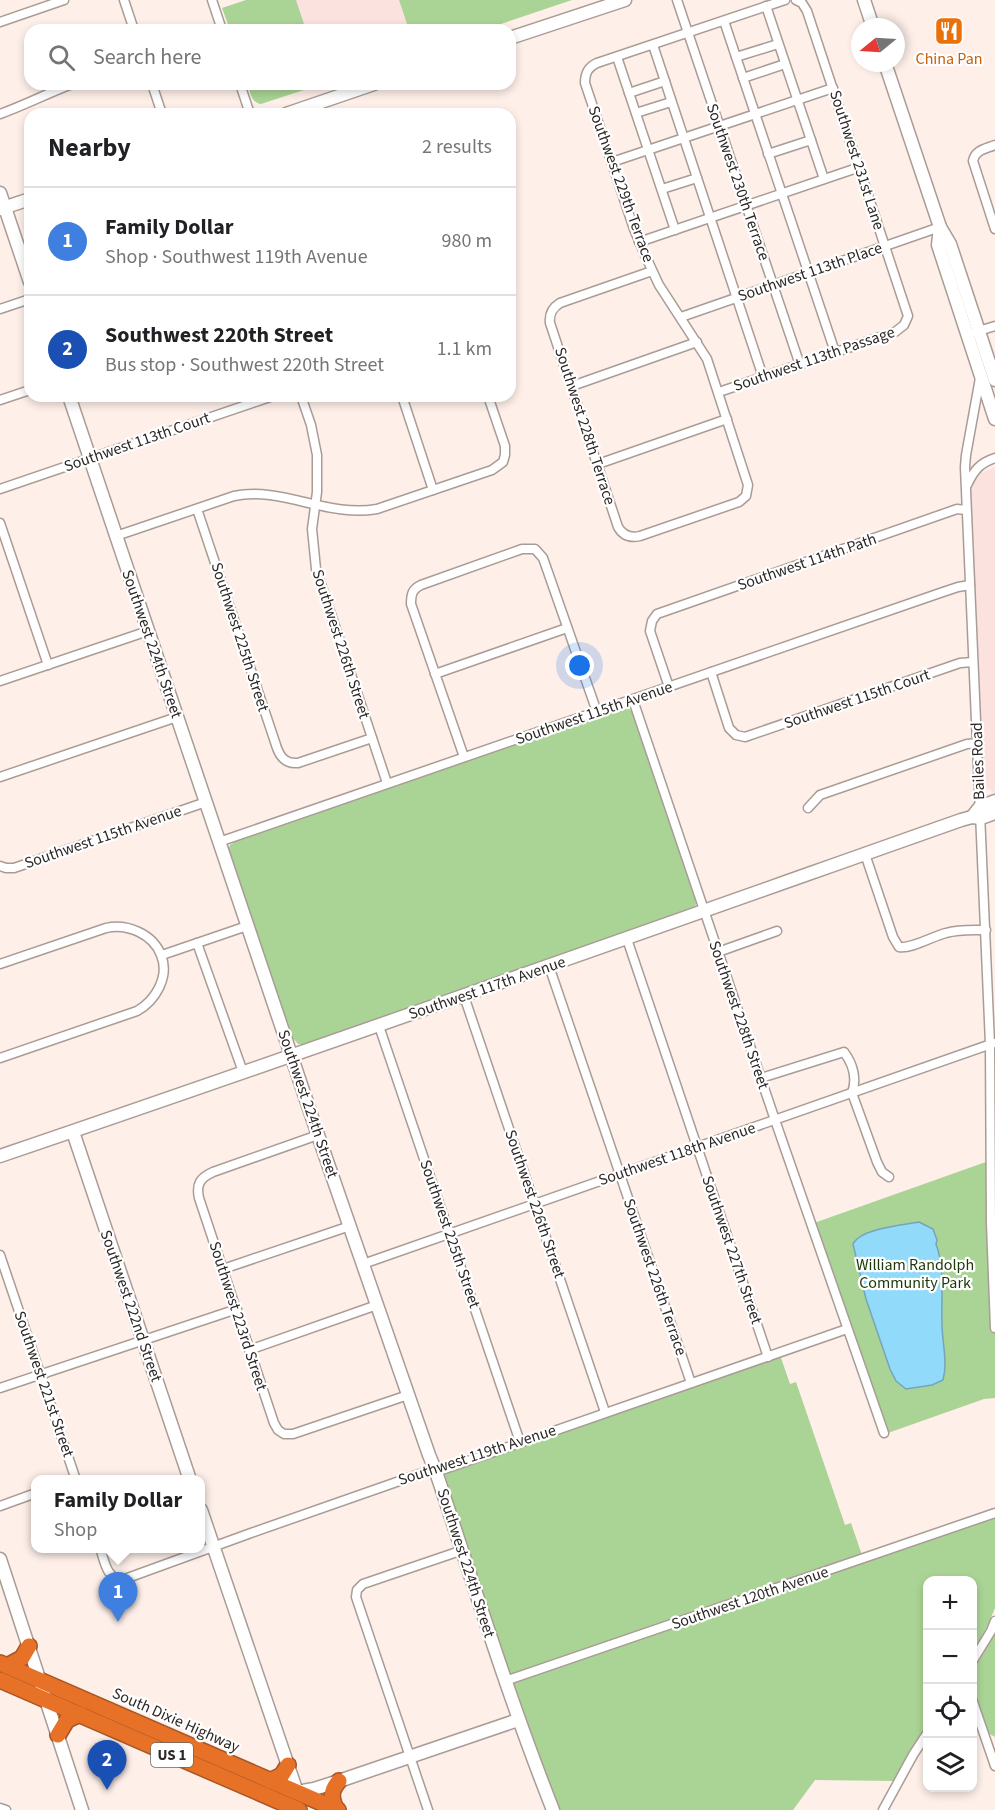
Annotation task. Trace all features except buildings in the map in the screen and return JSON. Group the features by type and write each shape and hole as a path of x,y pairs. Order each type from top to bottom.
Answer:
{"highway":[{"path":"2,1667 22,1658 29,1646"},
{"name":"South Dixie Highway","path":"2,1667 40,1680 337,1810"},
{"name":"South Dixie Highway","path":"0,1680 299,1810"},
{"path":"46,1700 54,1696 61,1697 145,1733 164,1734"},
{"path":"58,1734 67,1720 80,1714"},
{"path":"189,1762 206,1762 281,1795 287,1796 297,1792 304,1810"},
{"path":"270,1780 282,1775 288,1765"},
{"path":"337,1810 331,1796 332,1790 339,1781"}],"street":[{"path":"0,22 63,0"},
{"path":"124,0 132,24"},
{"path":"212,0 220,24"},
{"path":"516,36 625,0"},
{"name":"Southwest 230th Terrace","path":"677,0 800,364"},
{"path":"675,230 617,57 785,0"},
{"path":"864,0 870,18"},
{"name":"Southwest 231st Lane","path":"797,1 806,8 907,308 907,321"},
{"path":"766,6 824,179"},
{"path":"724,21 835,352"},
{"path":"736,57 778,44"},
{"path":"653,45 763,377"},
{"name":"Southwest 229th Terrace","path":"617,57 589,68 585,83 639,242 659,285 707,359 747,482 746,496 739,502 632,537"},
{"path":"743,78 785,64"},
{"path":"888,72 940,227 950,244 973,333 981,375 995,419"},
{"path":"629,93 665,81"},
{"path":"612,162 833,88"},
{"path":"0,114 26,105 55,90"},
{"path":"154,90 160,108"},
{"path":"242,90 248,108"},
{"path":"304,108 356,90"},
{"path":"636,113 671,102"},
{"path":"768,154 811,140"},
{"path":"995,146 981,150 975,155 973,163 995,229"},
{"path":"639,242 860,167"},
{"path":"662,189 697,178"},
{"path":"0,193 2,208 24,266"},
{"path":"2,208 24,201"},
{"name":"Southwest 113th Place","path":"681,317 940,227"},
{"name":"Southwest 228th Terrace","path":"632,537 619,529 550,323 550,315 560,303 652,271"},
{"path":"0,309 24,301"},
{"name":"Southwest 113th Passage","path":"719,392 895,332 907,321"},
{"path":"973,333 995,326"},
{"path":"973,333 995,380"},
{"path":"572,386 697,342"},
{"name":"Bailes Road","path":"981,375 965,467 978,743 978,814 993,1043 991,1223 995,1328"},
{"path":"0,400 24,392"},
{"name":"Southwest 224th Street","path":"71,402 318,1135 463,1550 518,1720 553,1810"},
{"name":"Southwest 113th Court","path":"0,489 255,402"},
{"name":"Southwest 226th Street","path":"303,402 317,450 318,477 312,530 316,569 387,783"},
{"path":"404,402 433,490"},
{"path":"116,536 249,493 267,494 315,505 363,511 377,509 492,470 503,462 505,446 490,402"},
{"path":"598,464 727,419"},
{"path":"967,445 972,458 984,462"},
{"path":"966,488 974,471 984,462 995,458"},
{"name":"Southwest 225th Street","path":"197,508 282,758 296,764 372,738"},
{"name":"Southwest 114th Path","path":"669,687 650,631 652,621 659,613 957,509 966,510"},
{"path":"0,522 48,664"},
{"path":"464,757 411,604 411,595 421,585 522,549 535,549 543,558 597,712"},
{"name":"Southwest 115th Avenue","path":"219,843 957,587 970,585"},
{"path":"435,674 567,628"},
{"path":"0,681 148,631"},
{"name":"Southwest 115th Court","path":"711,672 729,728 740,737 749,737 960,663 974,662"},
{"name":"Southwest 228th Street","path":"633,699 775,1120 884,1433"},
{"path":"0,777 177,717"},
{"path":"808,808 820,795 967,744 978,743"},
{"name":"Southwest 117th Avenue","path":"978,814 995,801"},
{"name":"Southwest 115th Avenue","path":"0,866 14,868 206,802"},
{"name":"Southwest 117th Avenue","path":"0,1156 380,1026 978,814 995,813"},
{"path":"865,854 893,937 899,947 908,947 958,930 986,930"},
{"path":"0,964 112,926 125,927 141,933 152,942 162,955 163,976 154,996 141,1009 0,1058"},
{"path":"162,955 247,926"},
{"path":"718,952 777,931"},
{"name":"Southwest 227th Street","path":"627,939 768,1357"},
{"path":"197,943 243,1072"},
{"name":"Southwest 226th Terrace","path":"549,966 691,1383"},
{"name":"Southwest 226th Street","path":"464,996 605,1412"},
{"name":"Southwest 225th Street","path":"380,1026 520,1442"},
{"name":"Southwest 118th Avenue","path":"363,1264 993,1043"},
{"path":"761,1078 844,1052 850,1061 855,1082 852,1093 877,1162 882,1172 889,1177"},
{"name":"Southwest 222nd Street","path":"73,1132 189,1475"},
{"name":"Southwest 223rd Street","path":"318,1135 213,1172 199,1182 199,1198 249,1350 276,1427 284,1434 296,1433 408,1395"},
{"path":"223,1269 350,1226"},
{"name":"Southwest 221st Street","path":"0,1255 75,1475"},
{"path":"249,1350 377,1305"},
{"path":"0,1388 237,1309"},
{"name":"Southwest 119th Avenue","path":"205,1550 423,1473 436,1472 848,1329"},
{"path":"0,1506 31,1495"},
{"name":"Southwest 120th Avenue","path":"505,1681 995,1514"},
{"path":"205,1522 297,1792 339,1781 518,1720"},
{"path":"428,1810 356,1597 357,1590 363,1584 463,1550"},
{"name":"Southwest 119th Avenue","path":"102,1553 108,1574 112,1578 122,1580 196,1553"},
{"path":"0,1559 82,1810"},
{"path":"977,1654 995,1621"},
{"path":"977,1710 992,1743 995,1767"},
{"path":"883,1810 924,1738"},
{"path":"0,1808 6,1810"}],"shaded area":[{"path":"296,0 399,0 407,24 304,24"},
{"path":"995,467 994,794 990,789 986,789 983,782 970,493 972,482 978,474"}],"green space":[{"path":"246,0 296,0 304,24 228,24 222,8"},
{"path":"399,0 572,0 501,24 407,24"},
{"path":"249,90 304,90 261,104 250,94"},
{"path":"625,706 632,711 697,898 695,908 305,1045 298,1044 291,1036 228,850 230,845 239,839"},
{"name":"William Randolph Community Park","path":"995,1160 995,1398 984,1399 885,1434 814,1223"},
{"path":"780,1355 790,1384 796,1382 845,1525 851,1523 864,1561 995,1517 995,1608 977,1646 977,1576 923,1576 923,1734 894,1781 815,1780 793,1810 557,1810 446,1489 443,1479 445,1474"},
{"path":"995,1627 995,1737 988,1733 977,1703 977,1662"}],"water":[{"path":"919,1222 933,1229 937,1240 942,1273 945,1366 943,1380 932,1385 906,1389 896,1381 890,1369 866,1299 853,1244 864,1234 873,1231"}],"place":[{"name":"China Pan","path":"949,31"},
{"name":"Family Dollar","path":"118,1622"},
{"name":"Southwest 220th Street","path":"107,1790"}]}
